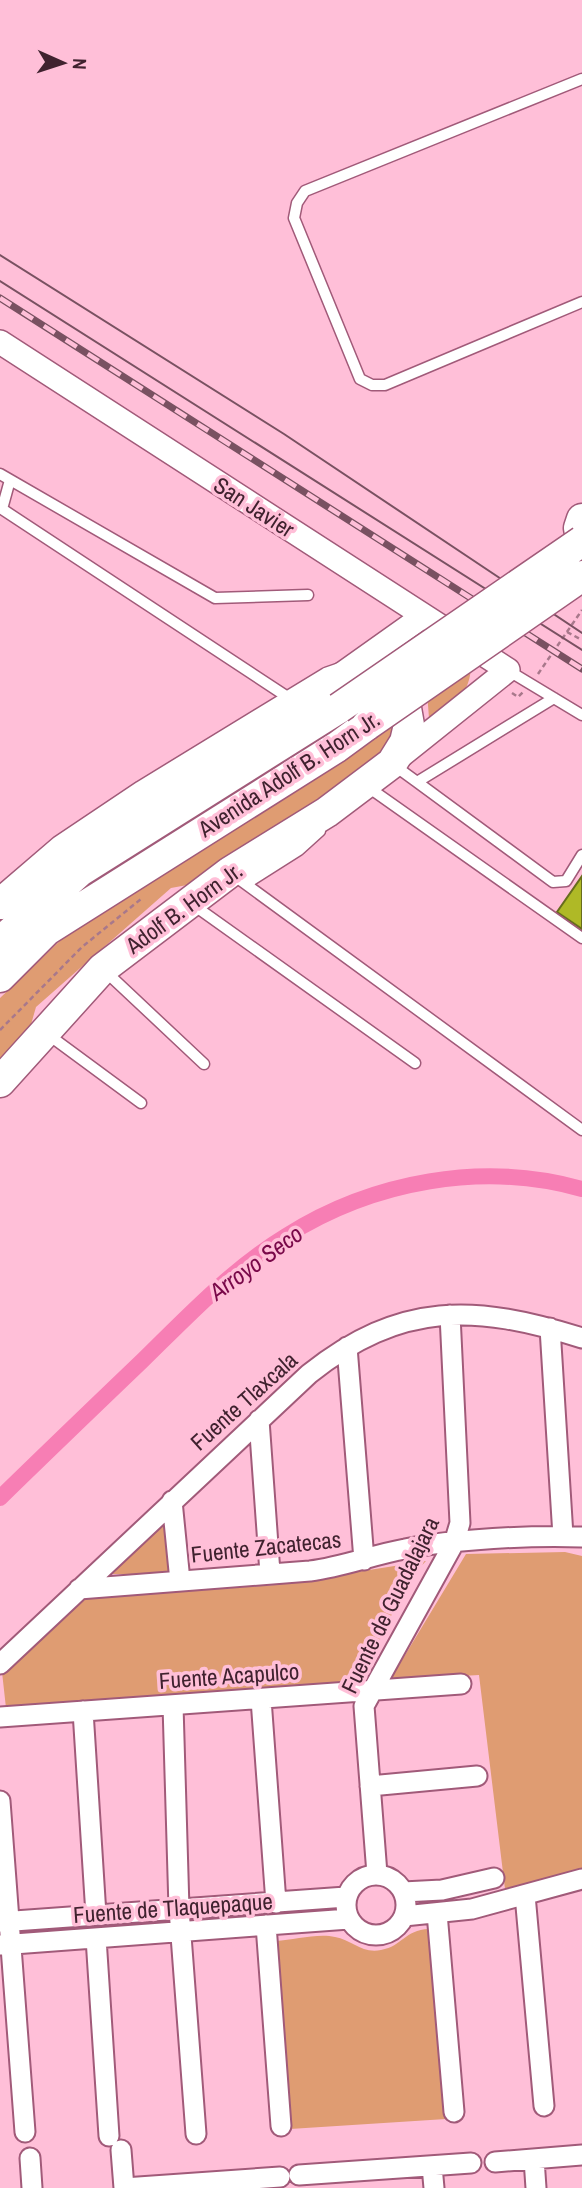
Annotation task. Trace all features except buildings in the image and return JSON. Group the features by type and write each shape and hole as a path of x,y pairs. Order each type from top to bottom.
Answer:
{"main road":[{"path":"582,519 579,528 582,543"},
{"name":"Avenida Adolf B. Horn Jr.","path":"0,942 80,871 335,695 582,543"},
{"name":"Avenida Adolf B. Horn Jr.","path":"0,977 47,930 337,747 582,576"},
{"name":"Adolf B. Horn Jr.","path":"0,1082 102,969 189,901 238,878 391,764 405,741 409,725 406,708 399,693 387,681 372,673 356,673 335,695 295,702 74,843 2,897"}],"street":[{"name":"San Javier","path":"0,342 422,617 508,670"},
{"name":"Adolf B. Horn Jr.","path":"335,695 422,617"},
{"name":"Adolf B. Horn Jr.","path":"391,764 508,670"},
{"name":"Fuente Tlaxcala","path":"0,1664 309,1374 347,1347 385,1327 450,1315 504,1317 582,1338"},
{"name":"Fuente de Guadalajara","path":"377,1874 364,1706 454,1543 461,1508 450,1315"},
{"path":"550,1328 573,1537"},
{"path":"347,1347 364,1560"},
{"path":"259,1420 270,1573"},
{"path":"172,1501 180,1581"},
{"name":"Fuente Zacatecas","path":"79,1589 334,1568 407,1548 454,1543 573,1537"},
{"name":"Fuente Acapulco","path":"0,1717 461,1684"},
{"path":"261,1699 276,1903"},
{"path":"173,1705 178,1909 196,2134"},
{"path":"83,1711 96,1915"},
{"path":"370,1786 477,1776"},
{"path":"0,1801 6,1945 25,2132"},
{"path":"377,1874 393,1879 403,1892 404,1916 392,1931 373,1935 355,1927 349,1919 346,1897 358,1880 377,1874"},
{"path":"403,1892 442,1889 494,1878"},
{"path":"404,1916 472,1909 582,1879"},
{"path":"525,1895 544,2106"},
{"name":"Fuente de Tlaquepaque","path":"5,1922 346,1897"},
{"path":"437,1913 454,2112"},
{"name":"Fuente de Tlaquepaque","path":"6,1945 349,1919"},
{"path":"266,1925 281,2126"},
{"path":"96,1938 115,2143 124,2188 232,2184 289,2176 330,2181 471,2163"},
{"path":"495,2162 582,2155"},
{"path":"30,2158 32,2188"},
{"path":"534,2159 536,2188"},
{"path":"432,2166 434,2188"}],"lane":[{"path":"582,79 306,191 294,211 294,218 355,366 365,383 385,385 582,302"},
{"path":"0,474 215,598 308,594"},
{"path":"10,480 2,509 295,702"},
{"path":"508,670 582,715"},
{"path":"417,782 555,698"},
{"path":"391,764 553,882 566,881 582,855"},
{"path":"364,783 582,938"},
{"path":"238,878 582,1130"},
{"path":"189,901 415,1063"},
{"path":"102,969 204,1064"},
{"path":"46,1033 141,1103"}],"path":[{"path":"568,632 582,640"}],"shaded area":[{"path":"471,663 464,691 429,718 427,692"},
{"path":"397,716 398,730 381,758 198,883 171,888 36,1007 30,1028 0,1059 0,998 66,935"},
{"path":"169,1512 173,1574 103,1574"},
{"path":"565,1552 582,1556 582,1869 505,1889 479,1675 390,1680 466,1554"},
{"path":"426,1561 408,1580 360,1682 6,1708 2,1672 83,1599 274,1585"},
{"path":"429,1929 446,2119 290,2129 276,1941 328,1936 374,1951 388,1948 414,1932"}],"waterway":[{"name":"Arroyo Seco","path":"0,1498 229,1278 266,1249 320,1217 355,1202 430,1181 506,1177 582,1189"}],"tram line":[{"path":"0,255 284,434 582,633"},
{"path":"0,281 582,650"}],"railway":[{"path":"0,298 582,669"}]}
